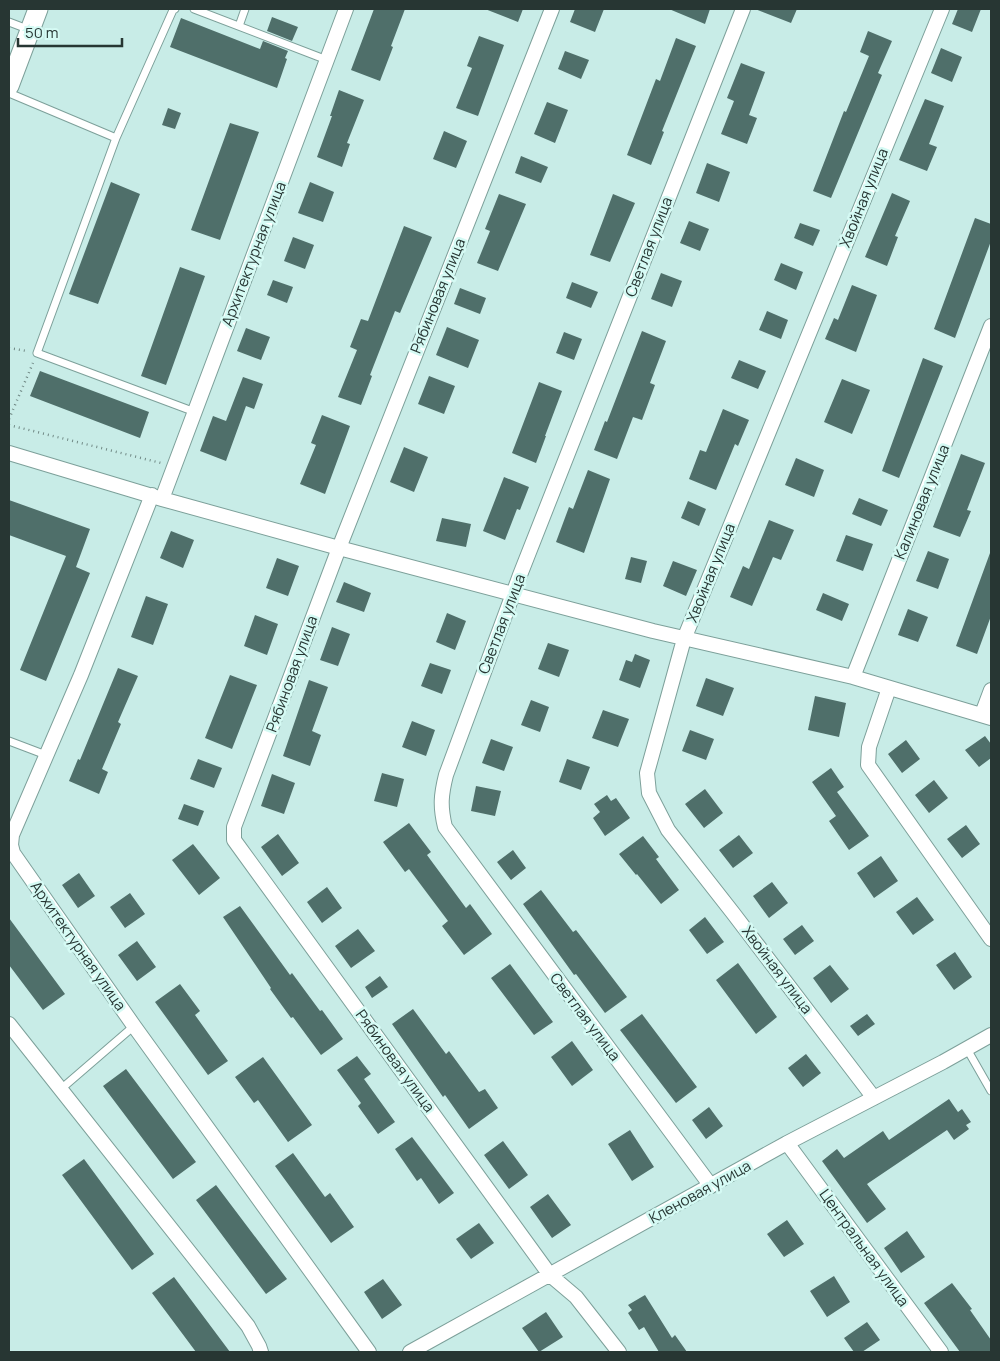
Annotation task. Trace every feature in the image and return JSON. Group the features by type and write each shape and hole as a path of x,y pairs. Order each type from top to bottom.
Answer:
{"main road":[{"path":"9,86 38,9"}],"street":[{"name":"Архитектурная улица","path":"346,9 174,467 157,497 81,675 10,834 13,853 134,1026 369,1352"},
{"name":"Рябиновая улица","path":"552,9 339,548 234,827 234,840 550,1275 576,1297 619,1352"},
{"name":"Светлая улица","path":"711,1186 445,827 440,809 441,794 446,774 514,593 743,9"},
{"name":"Хвойная улица","path":"874,1098 734,913 668,830 649,793 647,773 684,639 942,9"},
{"name":"Калиновая улица","path":"852,677 991,326"},
{"path":"9,453 339,548 684,639 852,677 986,716 991,690"},
{"path":"889,688 869,747 868,765 991,939"},
{"path":"9,1024 248,1326 261,1352"},
{"name":"Кленовая улица","path":"410,1352 787,1143 991,1035"},
{"name":"Центральная улица","path":"787,1143 941,1352"}],"lane":[{"path":"175,9 116,138 37,353 195,412"},
{"path":"194,9 327,60"},
{"path":"239,26 245,9"},
{"path":"9,22 30,30"},
{"path":"9,93 116,138"},
{"path":"9,741 46,755"},
{"path":"61,1089 134,1026"},
{"path":"967,1049 991,1091"}],"path":[{"path":"9,348 37,353 9,419"},
{"path":"9,425 174,467"}],"building":[{"path":"374,9 405,9 380,81 351,70"},
{"path":"485,9 523,9 518,22"},
{"path":"575,9 604,9 595,32 570,22"},
{"path":"669,9 710,9 705,24"},
{"path":"755,9 797,9 791,23"},
{"path":"958,9 981,9 972,32 952,24"},
{"path":"272,17 298,27 292,41 267,31"},
{"path":"181,18 260,49 263,41 288,51 277,88 170,47"},
{"path":"868,31 892,41 878,73 882,75 831,198 813,191 844,111 846,112 869,56 860,52"},
{"path":"479,36 504,45 478,116 456,108 472,68 467,66"},
{"path":"676,38 696,46 662,131 664,132 651,165 627,155 656,79 660,81"},
{"path":"941,48 962,57 952,82 931,73"},
{"path":"565,51 589,60 581,79 558,69"},
{"path":"741,63 765,72 749,115 757,118 747,144 721,134 734,101 727,98"},
{"path":"339,90 364,100 347,143 350,144 342,167 317,157"},
{"path":"925,99 944,106 929,144 937,147 927,171 899,160"},
{"path":"547,102 568,110 555,143 534,134"},
{"path":"168,108 181,113 175,129 162,125"},
{"path":"230,123 259,132 220,240 191,230"},
{"path":"444,131 467,141 456,168 433,159"},
{"path":"521,156 548,167 541,183 515,173"},
{"path":"707,163 730,172 719,202 696,193"},
{"path":"111,182 140,194 98,304 69,294"},
{"path":"310,182 334,192 323,222 298,213"},
{"path":"892,193 910,201 895,236 898,237 887,266 865,257"},
{"path":"499,194 526,204 498,271 477,263 490,231 485,229"},
{"path":"613,194 635,203 610,262 590,255"},
{"path":"975,218 991,224 991,241 955,338 934,329"},
{"path":"689,221 709,229 700,251 680,243"},
{"path":"800,223 820,230 813,246 794,238"},
{"path":"404,226 432,237 400,313 395,311 370,375 372,376 361,405 338,397 357,350 350,347 361,319 368,321"},
{"path":"293,237 314,245 305,269 284,261"},
{"path":"781,263 803,272 796,290 774,280"},
{"path":"180,267 205,276 166,385 141,376"},
{"path":"661,273 682,281 672,307 651,299"},
{"path":"273,280 293,287 287,303 267,295"},
{"path":"572,282 598,292 591,308 566,298"},
{"path":"852,285 877,295 856,352 825,339 834,318 838,320"},
{"path":"460,288 486,298 480,314 454,304"},
{"path":"767,311 788,320 781,339 759,330"},
{"path":"447,327 479,340 468,368 436,355"},
{"path":"246,328 270,337 261,360 237,351"},
{"path":"642,331 666,341 650,383 655,385 642,420 633,417 617,459 594,450 605,421 607,422"},
{"path":"564,332 582,339 574,360 556,353"},
{"path":"923,358 943,366 899,478 882,471"},
{"path":"739,360 766,371 758,389 731,378"},
{"path":"40,371 149,412 140,438 30,396"},
{"path":"429,376 455,386 444,414 418,404"},
{"path":"243,377 263,384 254,409 246,406 226,461 200,451 213,416 226,421"},
{"path":"842,379 870,390 852,434 824,422"},
{"path":"539,382 562,391 536,463 512,453"},
{"path":"723,409 749,420 738,446 735,444 716,490 689,479 700,450 706,452"},
{"path":"322,415 350,426 325,494 300,484 316,445 311,443"},
{"path":"404,447 428,457 414,492 390,482"},
{"path":"961,454 985,463 967,510 971,511 960,537 933,527"},
{"path":"796,458 824,470 814,497 785,485"},
{"path":"588,470 610,479 584,553 556,542 569,507 573,509"},
{"path":"504,477 529,487 520,510 517,509 505,540 483,531"},
{"path":"859,498 888,510 881,526 852,514"},
{"path":"9,500 90,529 76,567 90,573 46,681 20,670 66,556 9,535"},
{"path":"688,501 706,509 699,526 681,518"},
{"path":"442,518 471,524 466,547 436,541"},
{"path":"769,520 794,530 781,560 773,557 752,606 730,597 743,566 749,569"},
{"path":"171,531 194,540 183,568 160,558"},
{"path":"846,535 873,544 863,571 836,561"},
{"path":"928,551 949,559 938,589 916,581"},
{"path":"990,553 991,616 977,654 956,646"},
{"path":"631,557 647,561 641,583 625,579"},
{"path":"277,558 299,566 288,596 266,588"},
{"path":"673,561 697,570 686,596 663,586"},
{"path":"344,582 371,593 364,612 336,602"},
{"path":"823,593 849,604 842,621 816,610"},
{"path":"146,596 168,604 153,645 131,637"},
{"path":"908,609 928,617 918,642 898,635"},
{"path":"447,613 466,621 455,650 436,642"},
{"path":"255,615 278,624 267,655 244,646"},
{"path":"332,627 350,634 338,666 320,660"},
{"path":"548,643 569,650 559,677 538,669"},
{"path":"635,654 650,660 640,688 619,680 626,660 632,662"},
{"path":"430,663 451,670 442,694 421,686"},
{"path":"118,668 138,676 118,722 121,724 102,769 108,772 99,794 69,781 78,759 80,760"},
{"path":"230,675 257,685 232,749 205,738"},
{"path":"706,678 734,688 723,716 696,706"},
{"path":"309,680 328,687 312,731 321,735 310,766 283,756"},
{"path":"815,696 846,703 839,737 808,730"},
{"path":"531,700 549,707 540,732 521,725"},
{"path":"603,710 629,719 618,747 592,738"},
{"path":"412,721 435,730 426,756 402,747"},
{"path":"690,730 714,739 706,760 682,751"},
{"path":"985,736 991,744 991,758 979,767 965,750"},
{"path":"491,739 513,747 504,771 482,763"},
{"path":"906,740 920,759 902,773 888,754"},
{"path":"198,759 222,768 214,788 190,779"},
{"path":"567,759 590,767 581,790 559,782"},
{"path":"831,768 844,787 837,792 869,836 849,850 829,821 836,816 812,782"},
{"path":"382,773 404,779 397,807 374,801"},
{"path":"272,774 295,783 284,814 261,806"},
{"path":"934,780 948,798 929,813 915,795"},
{"path":"476,786 501,791 495,816 471,811"},
{"path":"705,789 723,813 704,828 685,804"},
{"path":"607,795 611,801 616,798 630,818 605,836 593,818 600,812 594,804"},
{"path":"184,804 204,811 198,826 178,819"},
{"path":"409,823 431,852 427,855 466,908 470,904 492,934 464,955 442,926 448,921 409,869 405,872 383,842"},
{"path":"966,825 980,844 962,858 947,839"},
{"path":"278,834 299,863 282,876 261,847"},
{"path":"739,835 753,853 733,868 719,850"},
{"path":"643,836 659,857 656,859 679,890 661,904 619,854"},
{"path":"193,844 220,878 199,895 172,860"},
{"path":"513,850 526,868 511,880 497,862"},
{"path":"881,856 898,881 874,898 857,873"},
{"path":"79,873 95,896 78,908 62,885"},
{"path":"772,882 788,903 769,918 753,896"},
{"path":"327,887 342,908 322,923 307,902"},
{"path":"541,890 573,932 576,930 627,997 605,1013 576,974 574,975 523,904"},
{"path":"130,893 145,914 125,928 110,907"},
{"path":"917,897 934,920 913,935 896,912"},
{"path":"240,906 290,975 292,973 343,1039 321,1055 270,989 223,917"},
{"path":"705,917 724,942 707,954 689,930"},
{"path":"9,918 65,994 43,1010 9,965"},
{"path":"802,925 814,941 795,955 783,939"},
{"path":"358,929 375,951 351,968 335,946"},
{"path":"137,941 156,967 137,981 118,955"},
{"path":"955,952 972,977 954,990 936,965"},
{"path":"738,963 777,1017 756,1034 716,980"},
{"path":"510,964 553,1022 534,1035 491,978"},
{"path":"830,965 849,989 831,1003 813,978"},
{"path":"380,976 388,987 372,998 365,987"},
{"path":"180,984 200,1011 195,1015 228,1061 208,1075 155,1002"},
{"path":"413,1009 446,1054 449,1051 479,1092 485,1089 498,1108 469,1129 445,1095 443,1097 392,1024"},
{"path":"642,1014 697,1087 676,1103 620,1030"},
{"path":"867,1014 875,1024 858,1036 850,1026"},
{"path":"572,1041 593,1070 572,1086 551,1057"},
{"path":"806,1054 821,1073 803,1087 788,1068"},
{"path":"357,1056 371,1074 364,1079 395,1122 378,1134 358,1106 361,1103 337,1070"},
{"path":"263,1057 312,1125 288,1142 258,1100 254,1103 235,1077"},
{"path":"126,1069 196,1162 173,1179 103,1086"},
{"path":"949,1099 958,1112 962,1109 971,1122 966,1125 969,1129 954,1140 947,1130 867,1184 886,1209 867,1223 822,1161 837,1149 844,1158 883,1131 889,1140"},
{"path":"709,1107 723,1126 706,1139 692,1120"},
{"path":"630,1130 654,1167 632,1181 608,1144"},
{"path":"412,1137 454,1193 439,1204 421,1178 417,1181 395,1149"},
{"path":"503,1141 528,1175 509,1189 484,1155"},
{"path":"293,1153 325,1197 330,1193 354,1227 331,1243 275,1166"},
{"path":"84,1159 154,1254 132,1270 62,1175"},
{"path":"216,1185 287,1279 266,1294 196,1200"},
{"path":"548,1194 571,1225 552,1238 530,1207"},
{"path":"787,1220 804,1244 784,1257 767,1234"},
{"path":"479,1223 494,1243 471,1259 456,1239"},
{"path":"907,1231 925,1257 901,1273 884,1248"},
{"path":"834,1276 850,1302 827,1317 810,1291"},
{"path":"174,1277 230,1352 196,1352 152,1293"},
{"path":"383,1279 402,1305 382,1319 364,1292"},
{"path":"952,1283 972,1309 970,1310 991,1340 991,1352 960,1352 924,1303"},
{"path":"645,1295 672,1338 675,1335 687,1352 659,1352 644,1327 639,1330 628,1313 632,1310 628,1305"},
{"path":"546,1312 563,1337 539,1352 522,1328"},
{"path":"867,1322 880,1340 862,1352 854,1352 844,1338"}]}
